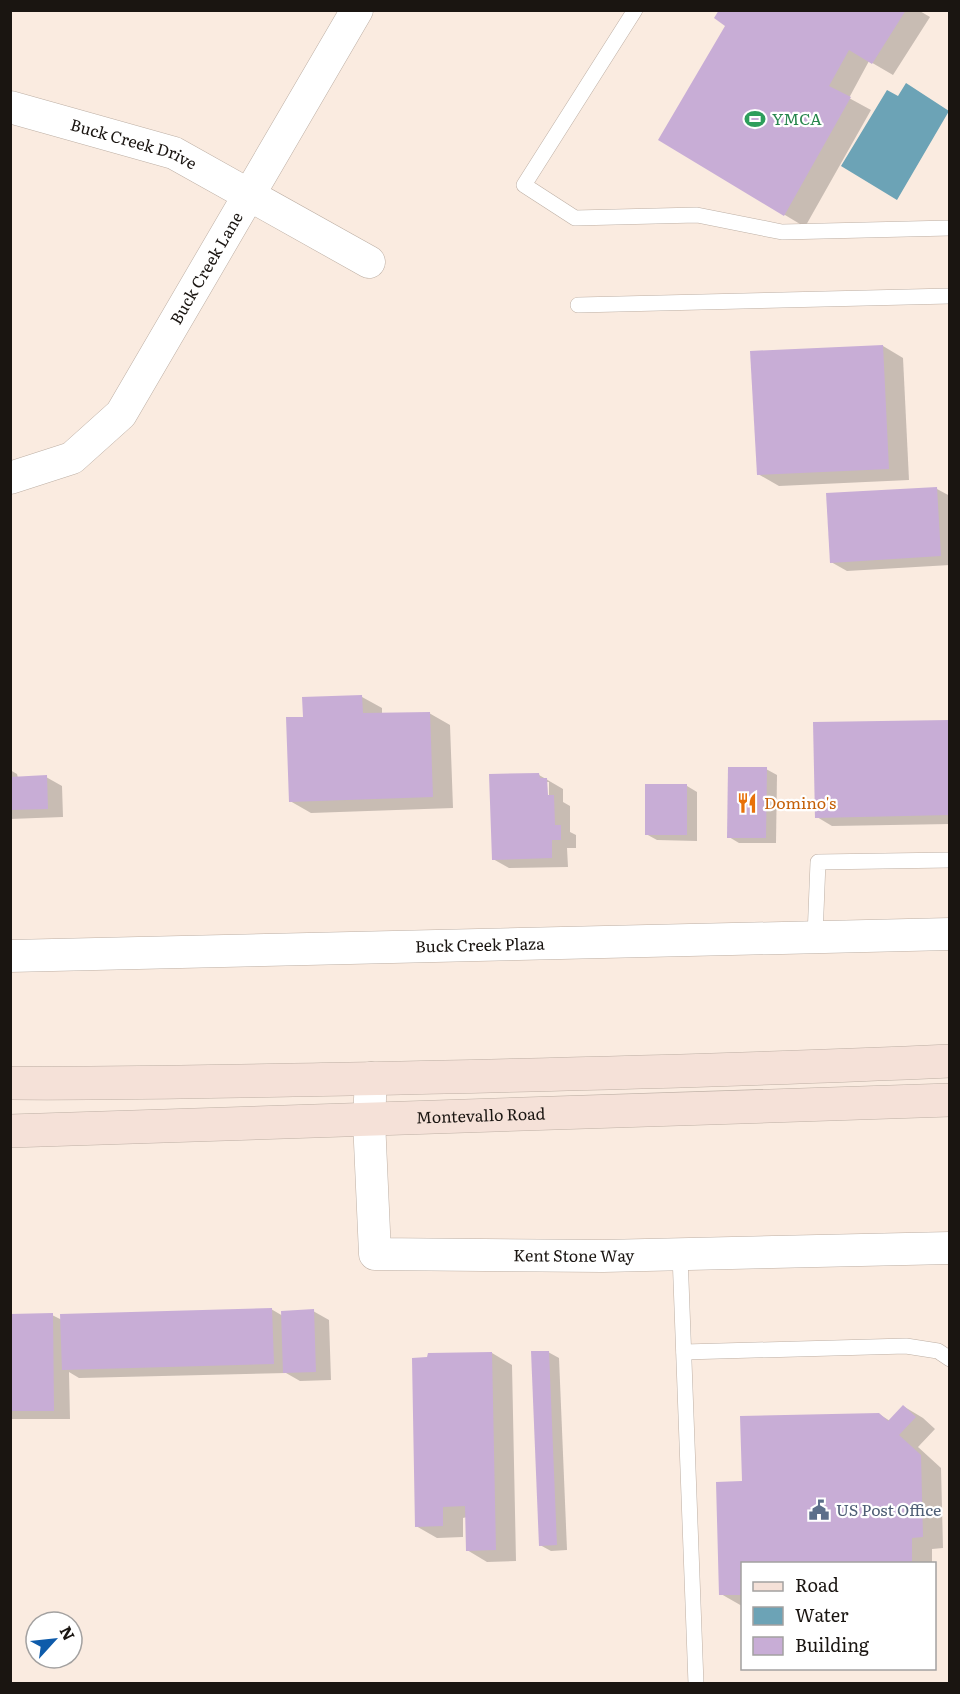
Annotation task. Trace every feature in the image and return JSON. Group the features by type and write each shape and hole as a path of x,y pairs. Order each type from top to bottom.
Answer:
{"main road":[{"path":"10,1083 82,1084 737,1070 950,1060"},
{"name":"Montevallo Road","path":"10,1131 950,1100"}],"street":[{"name":"Buck Creek Lane","path":"10,478 72,458 121,414 357,10"},
{"name":"Buck Creek Drive","path":"10,107 174,153 369,262"},
{"name":"Buck Creek Plaza","path":"10,956 950,934"},
{"name":"Kent Stone Way","path":"371,1078 369,1120 375,1254 592,1256 950,1248"}],"lane":[{"path":"635,10 524,185 575,218 697,215 782,232 950,228"},
{"path":"578,305 950,296"},
{"path":"815,937 818,862 950,860"},
{"path":"680,1254 696,1683"},
{"path":"684,1352 906,1346 938,1351 950,1359"}],"water":[{"path":"906,83 949,111 897,200 841,166 887,90 898,96"}],"building":[{"name":"YMCA","path":"719,10 906,10 872,64 849,50 829,86 851,97 784,216 658,140 725,26 714,18"},
{"path":"883,345 889,469 757,475 750,351"},
{"path":"937,487 941,556 830,563 826,493"},
{"path":"362,695 363,713 430,712 433,797 289,802 286,717 303,717 302,697"},
{"path":"950,720 950,815 815,818 813,722"},
{"name":"Domino's","path":"728,767 767,767 766,838 727,838"},
{"path":"539,773 540,778 547,778 548,795 554,795 555,825 561,825 561,840 552,840 552,858 492,860 489,774"},
{"path":"47,775 48,809 10,810 10,777"},
{"path":"645,784 687,784 687,835 645,835"},
{"path":"272,1308 274,1364 62,1370 60,1314"},
{"path":"314,1309 316,1372 283,1373 281,1311"},
{"path":"53,1313 54,1411 10,1411 10,1314"},
{"path":"531,1351 549,1351 557,1545 539,1546"},
{"path":"492,1352 496,1550 466,1551 465,1506 443,1507 443,1526 415,1527 412,1358 427,1357 428,1353"},
{"name":"US Post Office","path":"903,1405 916,1417 899,1435 921,1455 923,1537 912,1538 912,1562 741,1562 741,1595 719,1595 716,1482 742,1481 740,1416 879,1413 888,1421"}],"place":[{"name":"YMCA","path":"755,119"},
{"name":"Domino's","path":"747,803"},
{"name":"US Post Office","path":"819,1510"}]}
